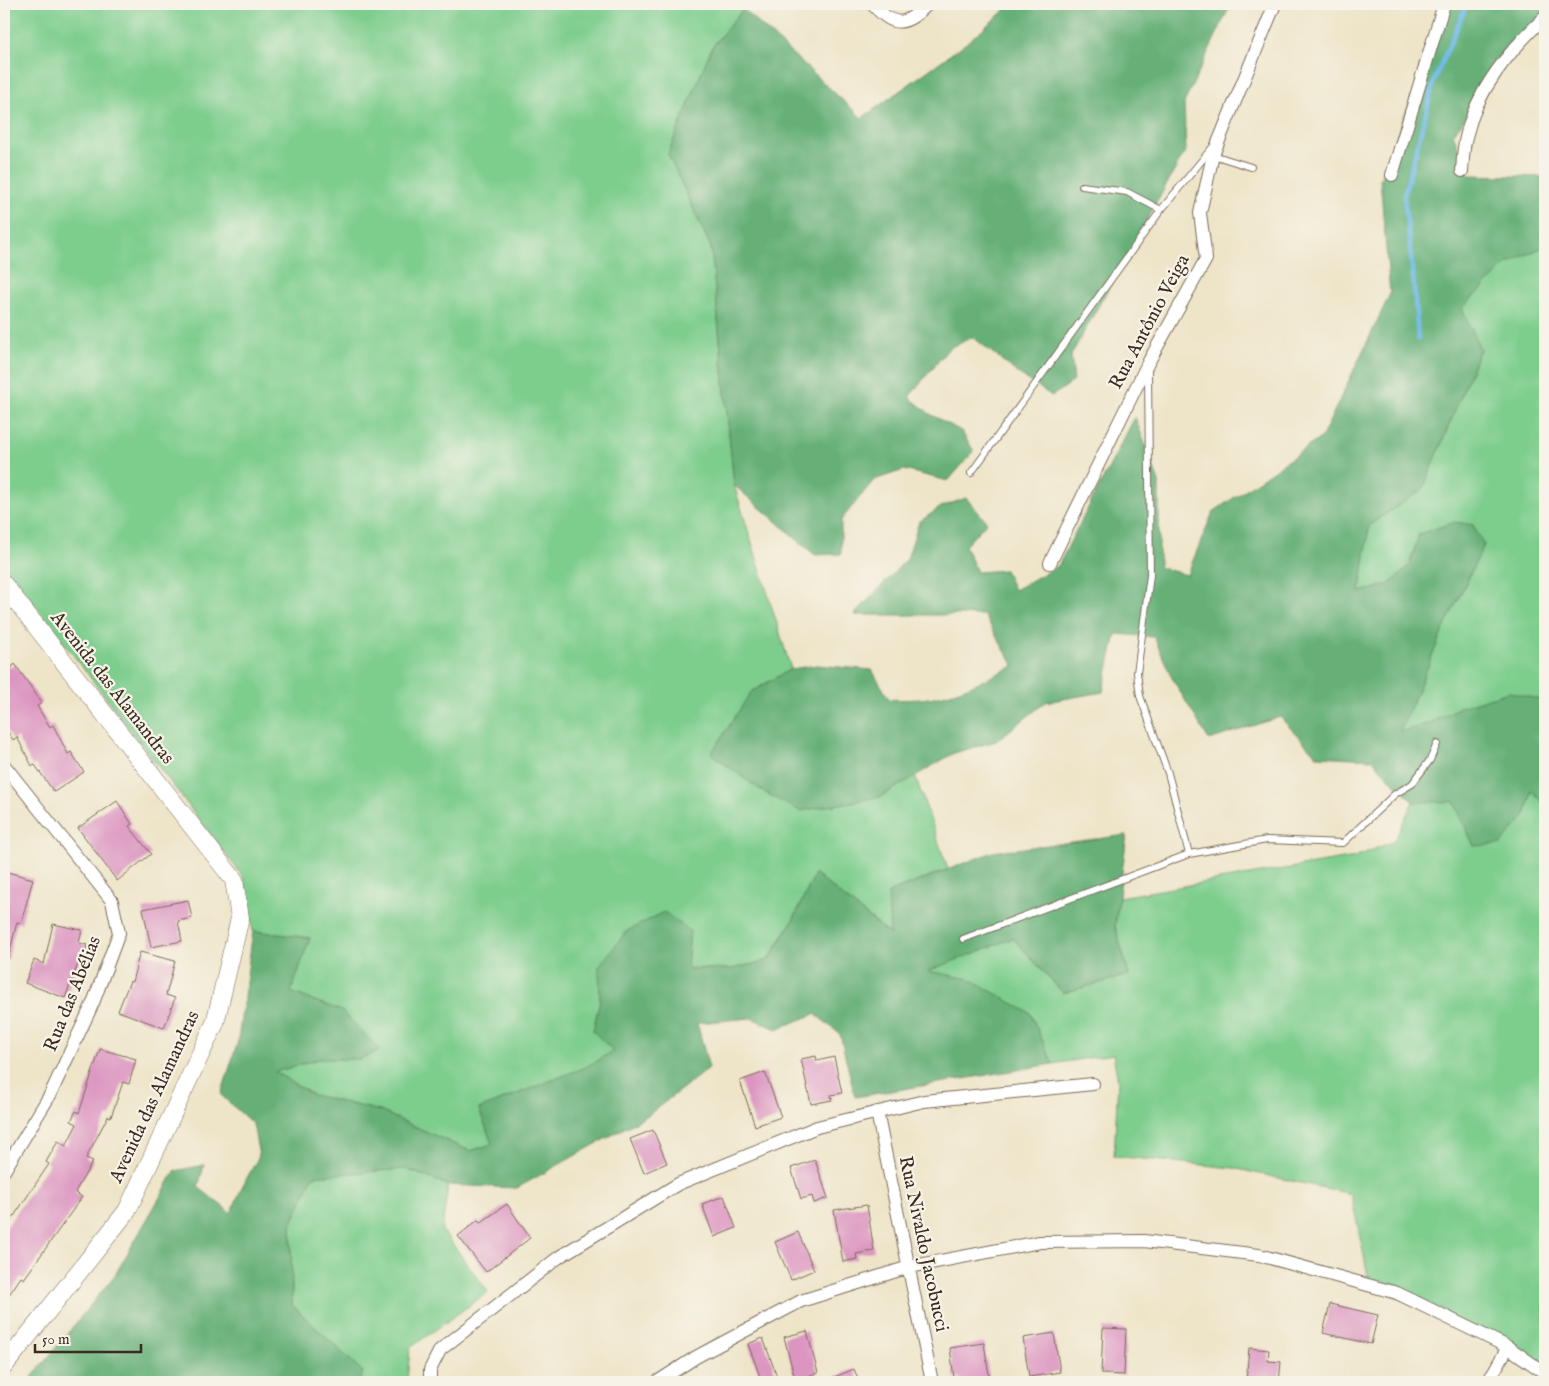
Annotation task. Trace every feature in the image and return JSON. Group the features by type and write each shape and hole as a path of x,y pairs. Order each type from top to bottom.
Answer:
{"street":[{"path":"872,4 892,22 900,23 919,13 928,4"},
{"name":"Rua Antônio Veiga","path":"1050,563 1148,363 1206,259 1200,213 1213,155 1275,4"},
{"path":"1392,175 1444,4"},
{"path":"1462,171 1466,137 1475,110 1488,84 1504,60 1545,17"},
{"name":"Avenida das Alamandras","path":"4,585 234,880 240,918 215,1023 126,1211 4,1366"},
{"name":"Rua das Abélias","path":"4,1171 50,1095 93,1002 118,933 112,901 6,772"},
{"path":"430,1382 430,1370 440,1350 559,1257 670,1189 818,1127 877,1112 924,1101 1093,1084"},
{"name":"Rua Nivaldo Jacobucci","path":"877,1112 932,1382"},
{"path":"657,1382 696,1358 801,1301 909,1267 1040,1242 1144,1241 1258,1255 1397,1293 1508,1347 1545,1372"},
{"path":"1488,1382 1508,1347"}],"lane":[{"path":"971,473 1161,210 1220,137"},
{"path":"1213,155 1251,167"},
{"path":"1082,186 1128,192 1161,210"},
{"path":"1148,363 1150,575 1137,673 1140,696 1168,773 1189,854"},
{"path":"963,939 1189,854 1267,840 1343,843 1395,794 1412,784 1430,760 1437,744"}],"green space":[{"path":"4,4 738,4 743,9 712,47 668,154 711,247 734,485 791,669 751,692 880,797 915,776 948,869 888,893 891,935 815,874 794,918 768,960 732,969 599,966 600,1000 593,1031 614,1051 588,1066 479,1109 492,1144 470,1151 380,1111 313,1095 275,1072 318,1059 360,1059 342,1012 291,992 310,938 253,931 244,878 4,565"},
{"path":"1012,4 1231,4 1184,103 1186,150 1071,355 1074,381 1052,396 1015,371 973,337 949,348 909,397 930,414 961,431 974,451 948,481 904,470 874,480 841,520 841,554 815,555 734,485 711,247 668,154 712,47 743,9 862,118 965,44"},
{"path":"1448,4 1545,4 1545,13 1453,134 1469,175 1545,177 1545,246 1507,264 1462,308 1480,349 1423,489 1369,525 1360,592 1389,585 1410,565 1419,534 1455,522 1473,525 1484,545 1440,637 1400,732 1430,723 1460,707 1509,692 1545,701 1545,805 1532,790 1525,816 1501,844 1474,846 1454,802 1413,802 1371,759 1317,756 1280,717 1209,740 1172,678 1154,637 1116,634 1103,692 1046,702 996,741 954,753 880,797 800,811 762,791 711,754 751,692 791,669 817,665 872,670 889,699 908,700 940,696 954,692 1014,666 984,615 854,615 907,559 919,522 941,507 966,498 987,522 965,546 977,572 1005,570 1014,590 1058,566 1135,417 1159,482 1159,567 1187,575 1213,512 1322,437 1390,294 1380,179"},
{"path":"1545,246 1545,701 1509,692 1460,707 1430,723 1400,732 1440,637 1484,545 1419,534 1411,559 1401,575 1386,584 1360,592 1369,525 1423,489 1480,349 1462,308 1507,264"},
{"path":"1532,789 1545,805 1545,1373 1508,1347 1370,1285 1351,1194 1233,1168 1114,1156 1118,1081 1113,1054 1053,1064 1030,1013 927,971 1013,938 1063,993 1128,975 1115,926 1119,897 1355,857 1394,841 1413,802 1454,801 1474,846 1525,816"},
{"path":"1127,835 1115,926 1129,975 1063,993 1013,938 928,971 970,979 1030,1013 1053,1064 855,1097 840,1034 815,1014 777,1029 751,1018 697,1023 709,1068 648,1115 517,1188 448,1185 406,1169 313,1176 291,1225 292,1305 363,1372 359,1382 28,1382 115,1275 175,1171 204,1165 198,1187 231,1213 242,1187 259,1156 253,1124 221,1095 238,1041 253,931 310,938 291,992 342,1011 380,1050 360,1059 318,1059 275,1072 313,1095 380,1111 470,1151 492,1144 479,1109 588,1066 613,1051 593,1031 600,1000 599,966 627,931 664,912 690,931 687,969 732,969 769,960 794,918 815,874 890,935 888,893 993,852"},
{"path":"406,1169 448,1185 442,1230 488,1292 410,1348 407,1382 359,1382 363,1372 292,1305 291,1225 313,1175"}],"building":[{"path":"4,658 11,668 15,664 42,703 37,706 50,727 53,725 68,754 71,752 84,772 54,792 35,765 32,766 17,737 13,740 4,726"},
{"path":"117,801 132,824 129,826 151,854 117,881 78,828"},
{"path":"4,871 33,879 21,923 17,922 8,959 4,958"},
{"path":"188,900 192,918 178,921 182,941 151,947 143,909"},
{"path":"53,924 82,930 79,943 87,945 84,960 80,959 65,998 25,983 34,960 44,964"},
{"path":"140,952 175,961 166,995 175,998 164,1028 118,1011 130,981 132,982"},
{"path":"100,1049 136,1059 129,1084 123,1082 111,1117 108,1116 86,1158 93,1161 75,1192 82,1197 24,1279 21,1277 4,1302 4,1231 49,1164 46,1162 58,1141 66,1146 77,1124 71,1121 76,1111 79,1113"},
{"path":"816,1056 817,1061 834,1057 842,1093 831,1095 832,1100 811,1104 801,1059"},
{"path":"765,1072 781,1117 755,1126 740,1081"},
{"path":"653,1130 667,1163 644,1173 630,1139"},
{"path":"815,1160 828,1198 814,1203 812,1196 801,1199 791,1168"},
{"path":"724,1196 736,1228 714,1237 702,1204"},
{"path":"507,1204 530,1238 486,1272 458,1236 478,1220 480,1223"},
{"path":"867,1205 874,1251 856,1254 857,1259 843,1262 834,1210"},
{"path":"798,1232 814,1270 791,1280 775,1242"},
{"path":"1330,1304 1378,1315 1371,1344 1323,1333"},
{"path":"1103,1328 1126,1329 1124,1375 1101,1374"},
{"path":"807,1331 818,1373 795,1379 784,1337"},
{"path":"1054,1333 1060,1372 1029,1377 1023,1338"},
{"path":"763,1338 779,1382 762,1382 748,1344"},
{"path":"984,1343 990,1382 960,1382 960,1378 954,1378 950,1348"},
{"path":"1249,1348 1269,1350 1268,1361 1281,1362 1279,1382 1246,1382"},
{"path":"854,1369 859,1382 822,1382"}],"waterway":[{"path":"1418,339 1404,196 1434,81 1467,4"}]}
